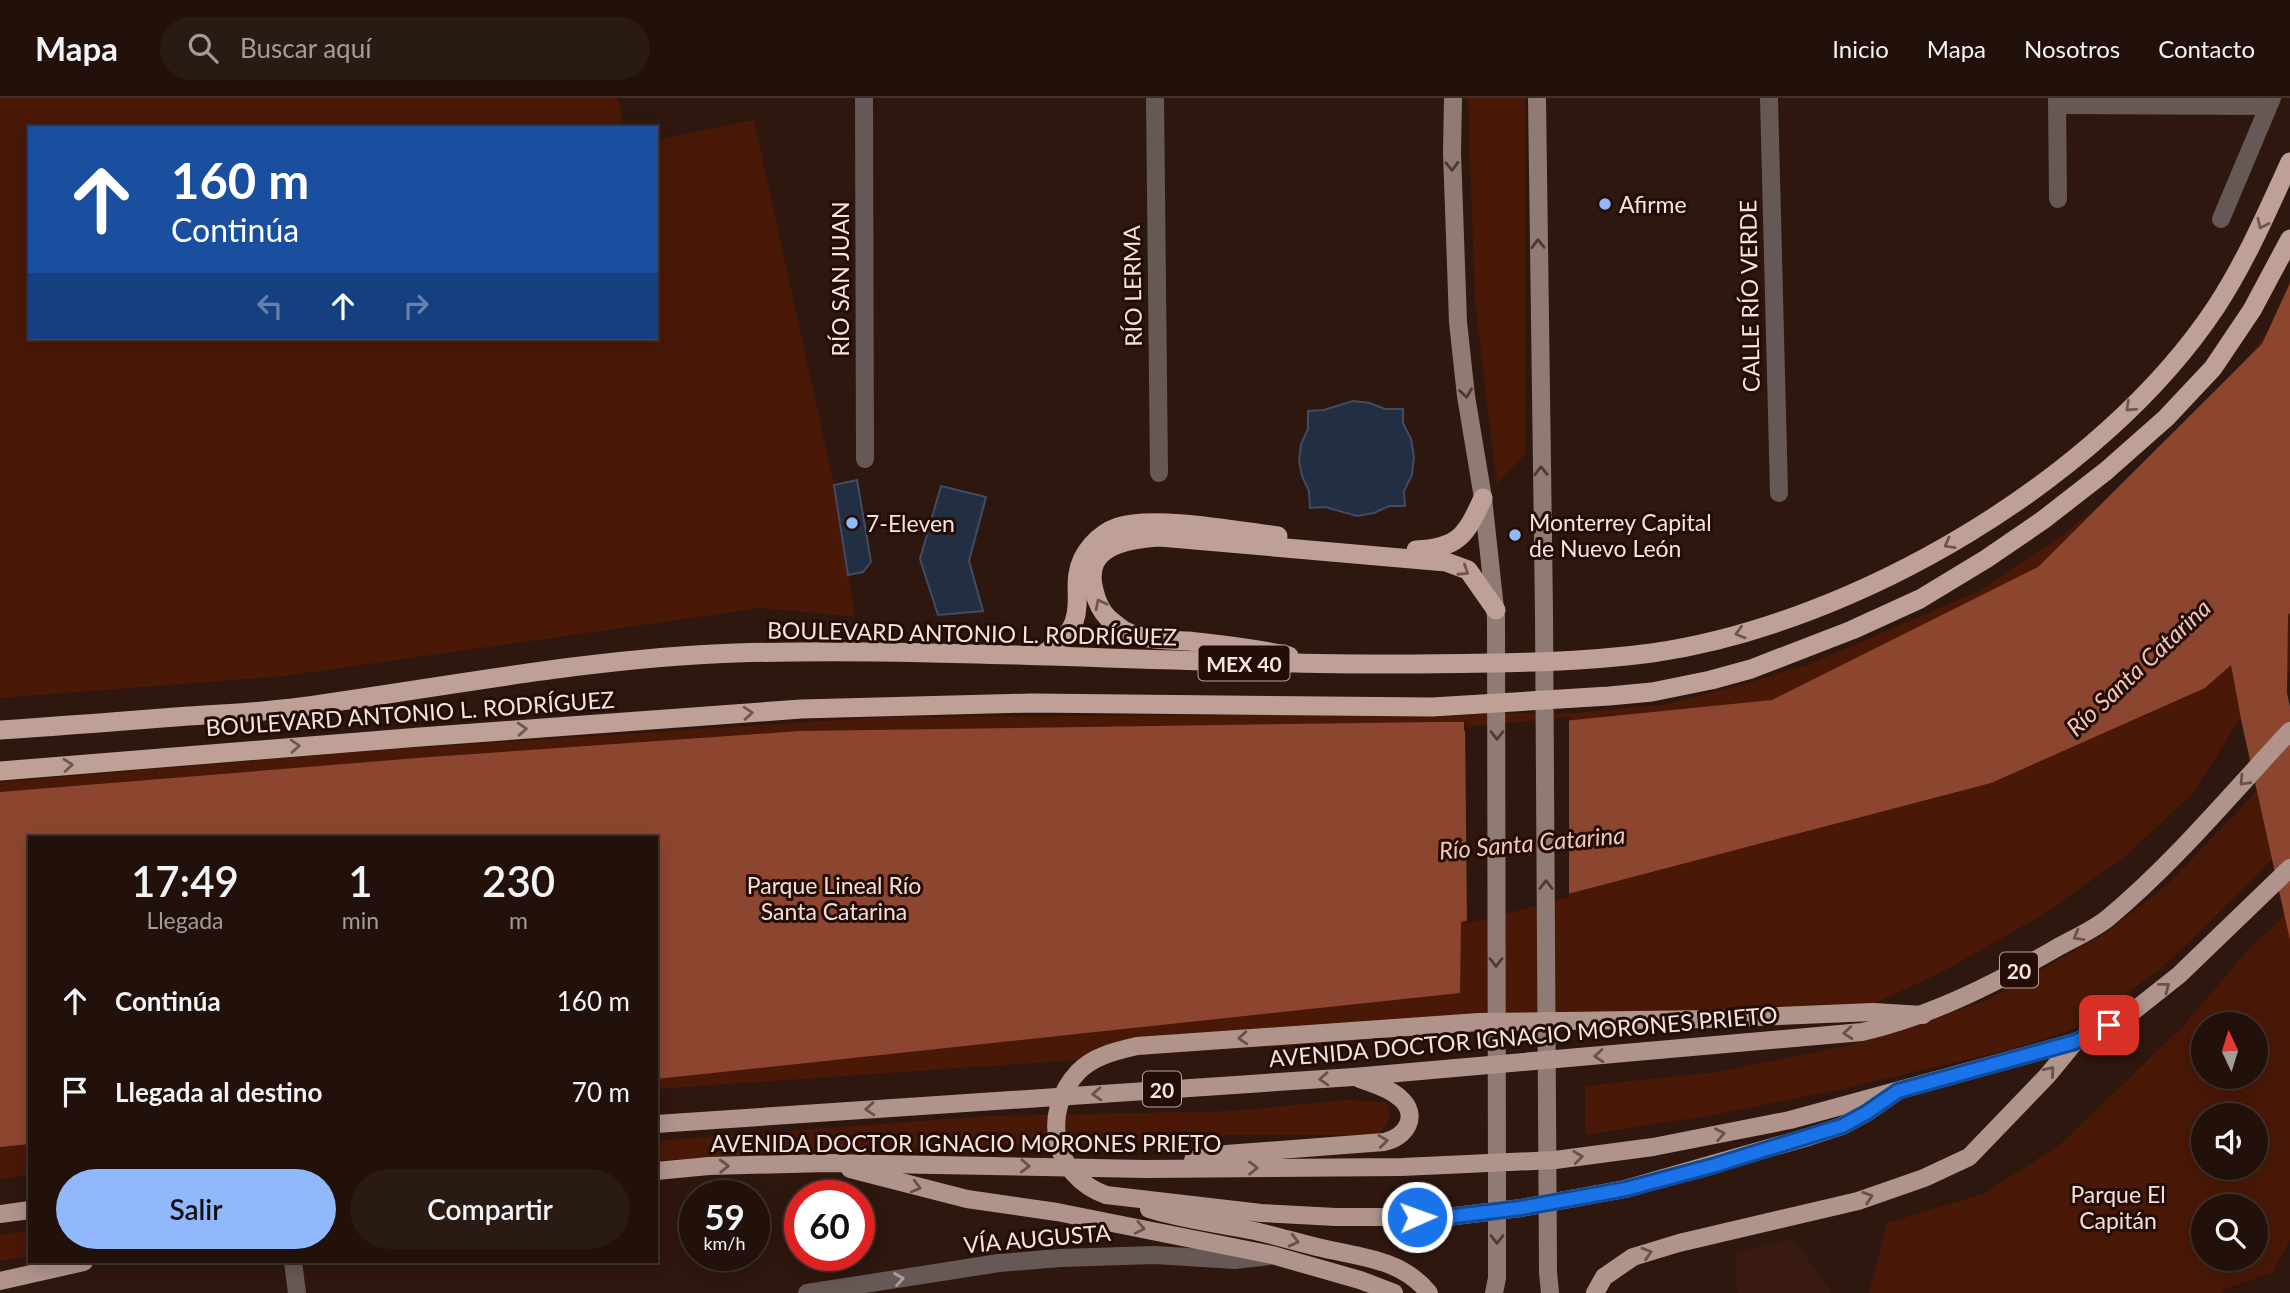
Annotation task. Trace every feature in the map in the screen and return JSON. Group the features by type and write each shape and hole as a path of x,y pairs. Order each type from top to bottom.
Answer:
{"highway":[{"name":"BOULEVARD ANTONIO L. RODRÍGUEZ","path":"0,730 291,709 655,657 738,653 961,653 1226,663 1485,663 1591,659 1655,653 1720,640 1791,618 1916,562 1968,534 2054,476 2144,394 2180,355 2214,310 2246,258 2290,162"},
{"name":"BOULEVARD ANTONIO L. RODRÍGUEZ","path":"0,771 801,709 1031,703 1432,706 1652,692 1711,680 1815,644 1920,599 2043,520 2136,445 2213,368 2252,310 2290,239"},
{"path":"1042,655 1070,634 1076,617 1077,582 1082,560 1094,541 1115,528 1156,523 1383,548 1438,549 1458,539 1483,498"},
{"path":"1324,664 1247,647 1149,638 1126,631 1107,616 1099,604 1092,584 1093,567 1107,549 1122,542 1160,537 1446,562 1468,570 1496,614"}],"main road":[{"path":"1453,98 1452,152 1458,322 1496,614 1496,1285"},
{"path":"1536,98 1550,1293"},
{"name":"AVENIDA DOCTOR IGNACIO MORONES PRIETO","path":"658,1124 1353,1077 1862,1032 1923,1016 1992,985 2106,920 2175,855 2290,731"},
{"name":"AVENIDA DOCTOR IGNACIO MORONES PRIETO","path":"658,1171 709,1166 827,1163 1145,1169 1402,1167 1555,1160 1653,1147 1777,1123 2075,1042 2126,1017 2179,975 2290,868"},
{"path":"1898,1091 1842,1126 1712,1166 1626,1189 1521,1208 1447,1217 1336,1217 1261,1213 1107,1195 1094,1190 1073,1174 1062,1157 1055,1116 1062,1094 1079,1071 1115,1051 1137,1046 1479,1022 1710,1019 1873,1012 1923,1016"},
{"path":"1595,1293 1604,1277 1633,1257 1679,1243 1858,1201 1924,1178 1969,1157 2047,1076 2075,1042"},
{"path":"1145,1169 1226,1154 1384,1142 1402,1135 1409,1122 1409,1114 1401,1099 1380,1087 1353,1077"},
{"path":"827,1163 967,1199 1070,1214 1272,1255 1360,1280 1394,1293"},
{"path":"1135,1199 1150,1209 1171,1216 1255,1231 1383,1261 1404,1270 1425,1288"},
{"path":"0,1214 28,1210"},
{"path":"0,1281 80,1263"}],"street":[{"name":"RÍO SAN JUAN","path":"864,98 865,459"},
{"name":"RÍO LERMA","path":"1155,98 1159,472"},
{"name":"CALLE RÍO VERDE","path":"1769,98 1779,493"},
{"path":"2058,199 2058,102 2270,102 2221,219"},
{"name":"VÍA AUGUSTA","path":"807,1293 999,1262 1035,1259 1155,1255 1235,1260 1272,1255"},
{"path":"293,1263 297,1293"}],"shaded area":[{"path":"1793,1238 1832,1293 1737,1293 1735,1252"}],"green space":[{"path":"0,98 618,98 624,126 28,126 28,340 658,340 658,140 754,120 834,485 855,617 761,608 285,676 0,698"},
{"path":"1468,98 1525,98 1525,454 1497,484 1475,303"},
{"name":"Parque Lineal Río Santa Catarina","path":"2290,299 2290,672 2238,722 2193,793 2126,856 2041,916 1938,974 1875,1003 658,1089 658,836 28,836 28,1174 0,1179 0,782 380,750 886,717 1572,713 1668,704 1810,664 1981,590 2064,534 2180,439 2275,323"},
{"path":"2290,756 2289,842 2161,968 2084,1026 2012,1049 1842,1089 1713,1115 1585,1135 1585,1086 1716,1072 1847,1046 1924,1023 1989,999 2109,931 2171,881"},
{"name":"Parque El Capitán","path":"2290,910 2290,1240 2272,1273 2222,1290 2222,1293 1869,1293 1887,1223 1985,1193 2062,1143 2191,1017 2191,1089 2268,1089 2268,1012 2195,1012 2247,951"},
{"path":"1346,1100 1386,1102 1389,1111 1385,1127 1379,1135 1231,1135 1103,1143 770,1153 658,1161 658,1141 987,1116 1232,1111"},
{"path":"28,1230 28,1256 0,1261 0,1235"}],"water":[{"name":"Río Santa Catarina","path":"2290,283 2290,613 2287,693 2290,707 2290,940 2231,665 2205,688 1991,783 1461,922 1460,993 658,1079 658,836 28,836 28,1144 0,1147 0,792 430,757 800,731 1464,722 1464,731 1772,700 2038,567 2262,344"}],"pier":[{"path":"1569,717 1569,897 1467,924 1465,719 1467,727"}],"building":[{"path":"1353,401 1370,403 1385,409 1403,409 1403,423 1411,439 1414,457 1412,475 1404,491 1405,506 1389,506 1374,513 1357,516 1325,507 1310,508 1309,491 1299,461 1301,444 1308,429 1308,411 1324,410"},
{"name":"7-Eleven","path":"857,480 871,562 863,572 848,575 834,485"},
{"name":"7-Eleven","path":"941,486 986,497 969,561 983,611 938,615 920,559"}],"place":[{"name":"Afirme","path":"1605,204"},
{"name":"7-Eleven","path":"852,523"},
{"name":"Monterrey Capital de Nuevo León","path":"1515,535"}],"route":[{"path":"1417,1217 1447,1217 1521,1208 1626,1189 1712,1166 1842,1126 1898,1091 2075,1042 2109,1025"}]}
